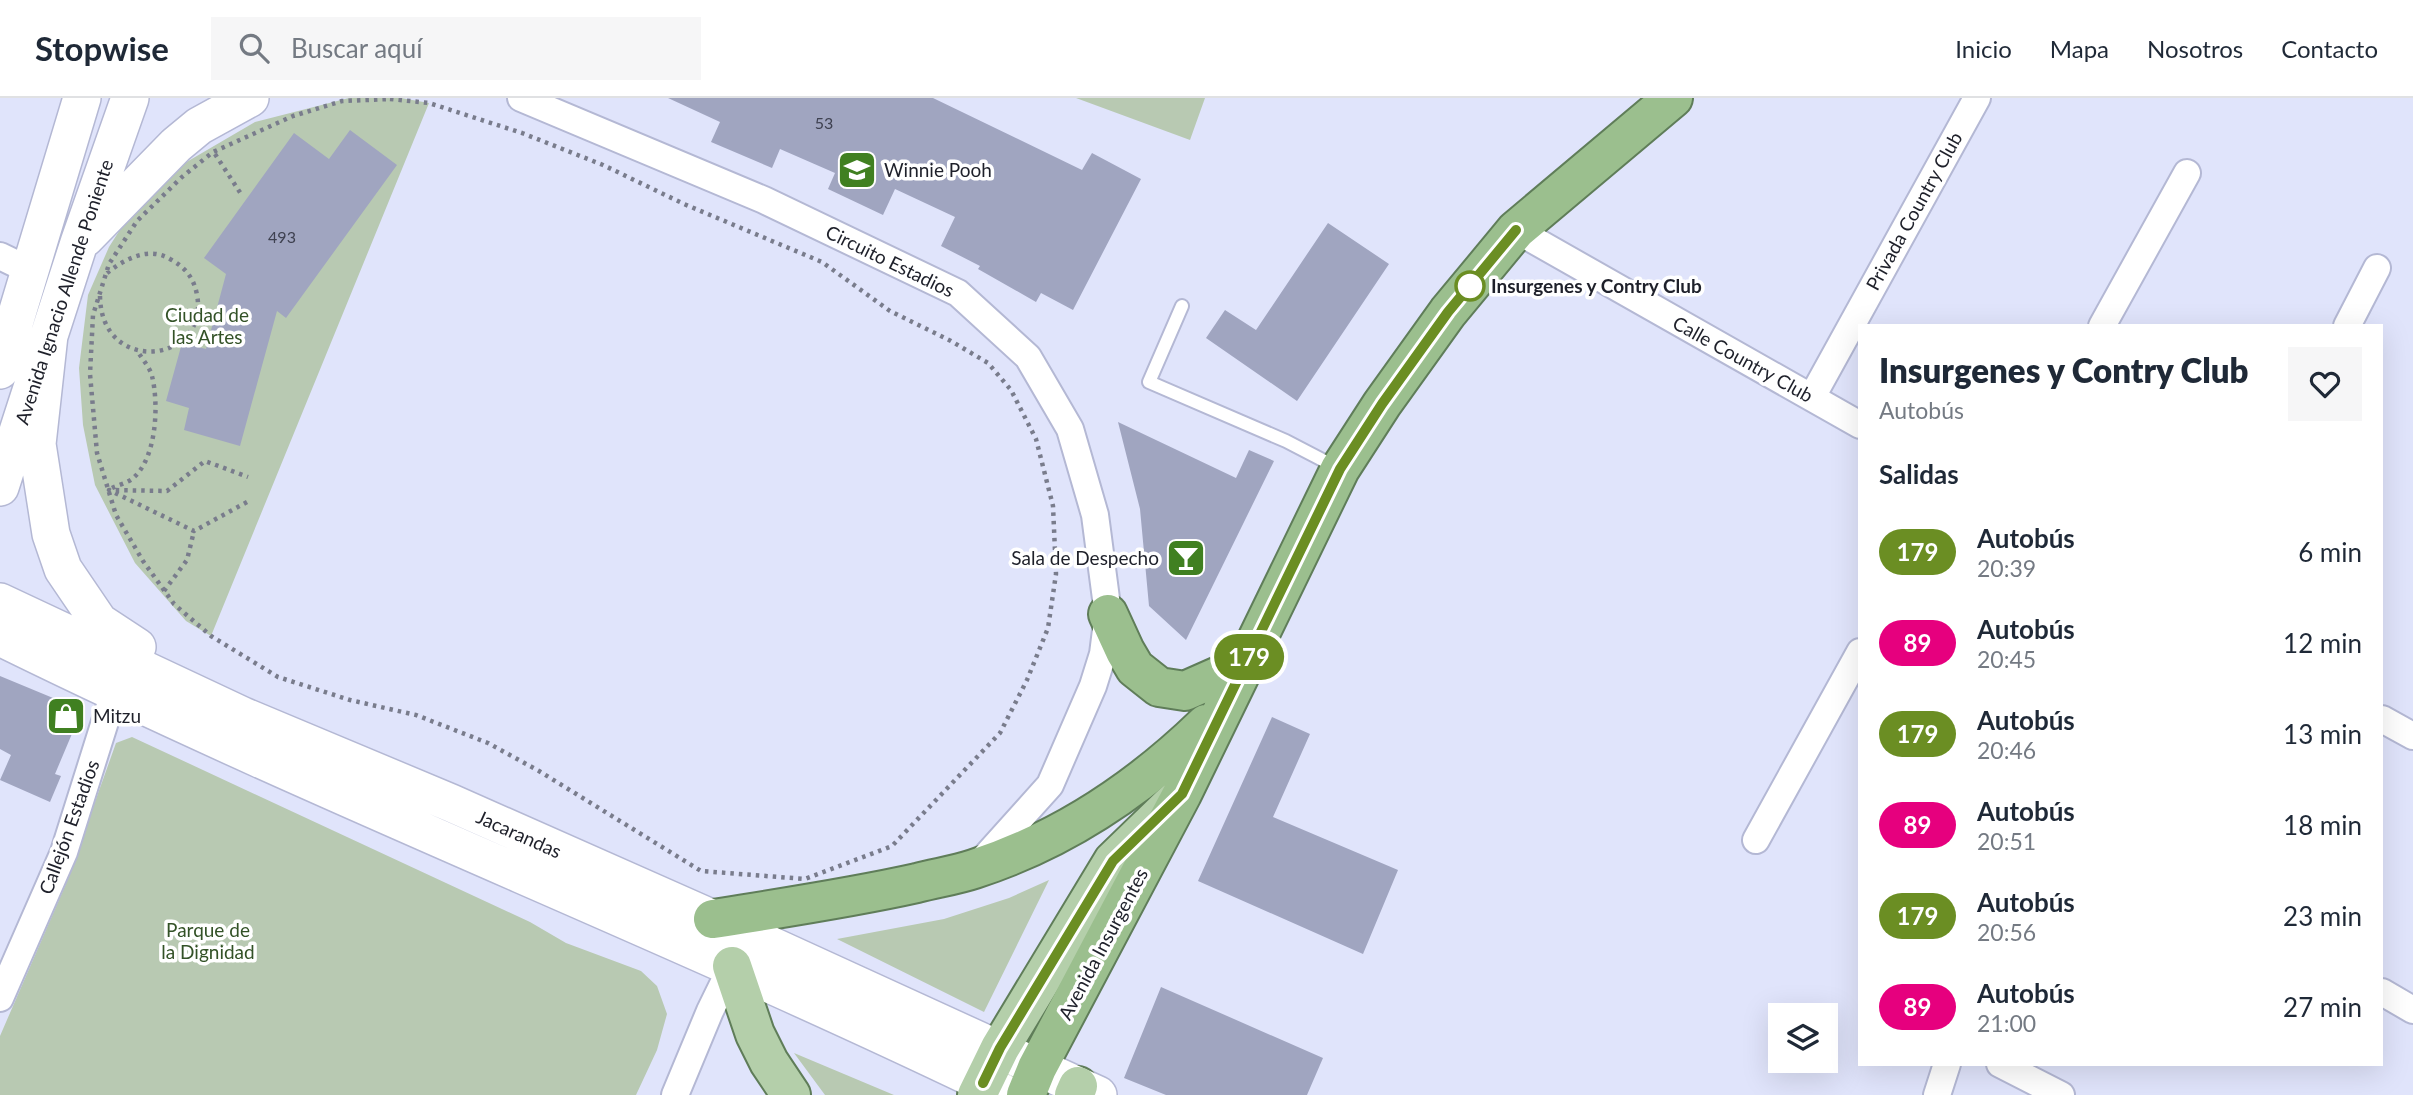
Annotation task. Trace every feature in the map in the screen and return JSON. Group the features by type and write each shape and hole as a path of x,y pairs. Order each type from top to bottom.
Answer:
{"highway":[{"name":"Avenida Insurgentes","path":"1032,1081 1182,794 1340,469 1382,404 1448,312 1516,230 1673,98"},
{"path":"1108,614 1135,667 1159,687 1185,691 1246,664"},
{"path":"713,919 861,896 974,870 1047,840 1135,787 1207,724 1246,664"}],"main road":[{"name":"Avenida Ignacio Allende Poniente","path":"0,370 15,264 82,98"},
{"name":"Avenida Ignacio Allende Poniente","path":"0,487 79,243 130,98"},
{"path":"79,243 176,145 199,126 250,98"},
{"path":"49,335 37,444 51,534 63,569 99,622 243,716"},
{"name":"Jacarandas","path":"0,602 243,716 451,803 1000,1048 1032,1081 1083,1092"},
{"name":"Jacarandas","path":"0,637 114,693 732,966 989,1091"},
{"name":"Avenida Insurgentes","path":"989,1091 1000,1048 1113,861 1182,794"},
{"path":"732,966 755,1034 769,1062 791,1095"}],"street":[{"name":"Circuito Estadios","path":"521,98 764,200 958,293 1028,357 1070,429 1095,515 1108,614 1103,654 1093,686 1050,785 974,870"},
{"name":"Privada Country Club","path":"1812,397 1977,98"},
{"path":"2103,324 2187,173"},
{"name":"Calle Country Club","path":"1516,230 1858,424"},
{"path":"2348,324 2377,268"},
{"path":"1756,840 1858,656"},
{"name":"Callejón Estadios","path":"0,998 64,852 114,693"},
{"path":"2383,720 2413,736"},
{"path":"675,1095 732,966"},
{"path":"2383,993 2413,1010"},
{"path":"1937,1095 1946,1066"},
{"path":"2004,1066 2061,1095"}],"lane":[{"path":"1182,306 1149,382 1286,441 1340,469"}],"path":[{"path":"390,99 429,103 522,133 603,165 684,204 822,262 890,311 988,363 1012,390 1036,439 1053,506 1056,575 1048,628 1027,680 1000,733 892,846 805,879 701,871 539,771 488,743 416,715 351,700 278,677 211,636 174,604 143,561 116,515 97,453 90,374 93,315 106,273 137,221 182,177 213,152 293,116 342,101 390,99"},
{"path":"100,292 105,326 119,343 138,352 160,352 180,343 194,327 200,306 195,284 183,266 164,256 142,254 122,261 106,273"},
{"path":"108,490 132,479 148,458 155,398 151,373 138,352"},
{"path":"108,490 167,491 205,461 248,477"},
{"path":"108,490 194,531"},
{"path":"164,591 187,560 194,531 247,502"}],"green space":[{"name":"Ciudad de las Artes","path":"349,98 401,98 429,103 211,636 186,621 135,563 95,485 83,425 79,368 88,295 109,247 137,203 178,167 255,122"},
{"path":"1076,98 1205,98 1190,140"},
{"name":"Parque de la Dignidad","path":"132,737 530,922 566,943 641,971 657,986 667,1014 657,1050 636,1095 0,1095 0,1036 65,886 116,743"},
{"path":"1049,880 984,1012 837,939 944,919 1009,898"},
{"path":"794,1053 894,1095 825,1095"}],"building":[{"path":"668,98 933,98 1082,170 1092,153 1141,179 1073,310 1041,293 1036,302 978,269 980,266 941,246 955,217 895,189 883,215 828,189 835,173 780,149 772,168 711,142 720,122"},
{"path":"350,130 397,165 286,318 277,311 240,446 184,430 189,408 166,401 182,343 206,349 226,274 204,258 294,133 329,159"},
{"path":"1328,223 1389,264 1297,401 1206,338 1225,310 1256,330"},
{"name":"Sala de Despecho","path":"1118,422 1236,478 1249,450 1274,461 1186,640 1149,606 1140,509"},
{"path":"0,676 82,710 55,774 61,776 50,802 0,780 11,755 0,749"},
{"path":"1272,717 1310,734 1273,817 1398,870 1363,954 1198,881"},
{"path":"1161,987 1323,1058 1307,1095 1166,1095 1124,1078"}],"bus line":[{"name":"179","path":"983,1083 1000,1048 1113,861 1182,794 1340,469 1382,404 1448,312 1516,230"}],"place":[{"name":"Winnie Pooh","path":"857,170"},
{"name":"Insurgenes y Contry Club","path":"1470,286"},
{"name":"Sala de Despecho","path":"1186,558"},
{"name":"Mitzu","path":"66,716"}]}
